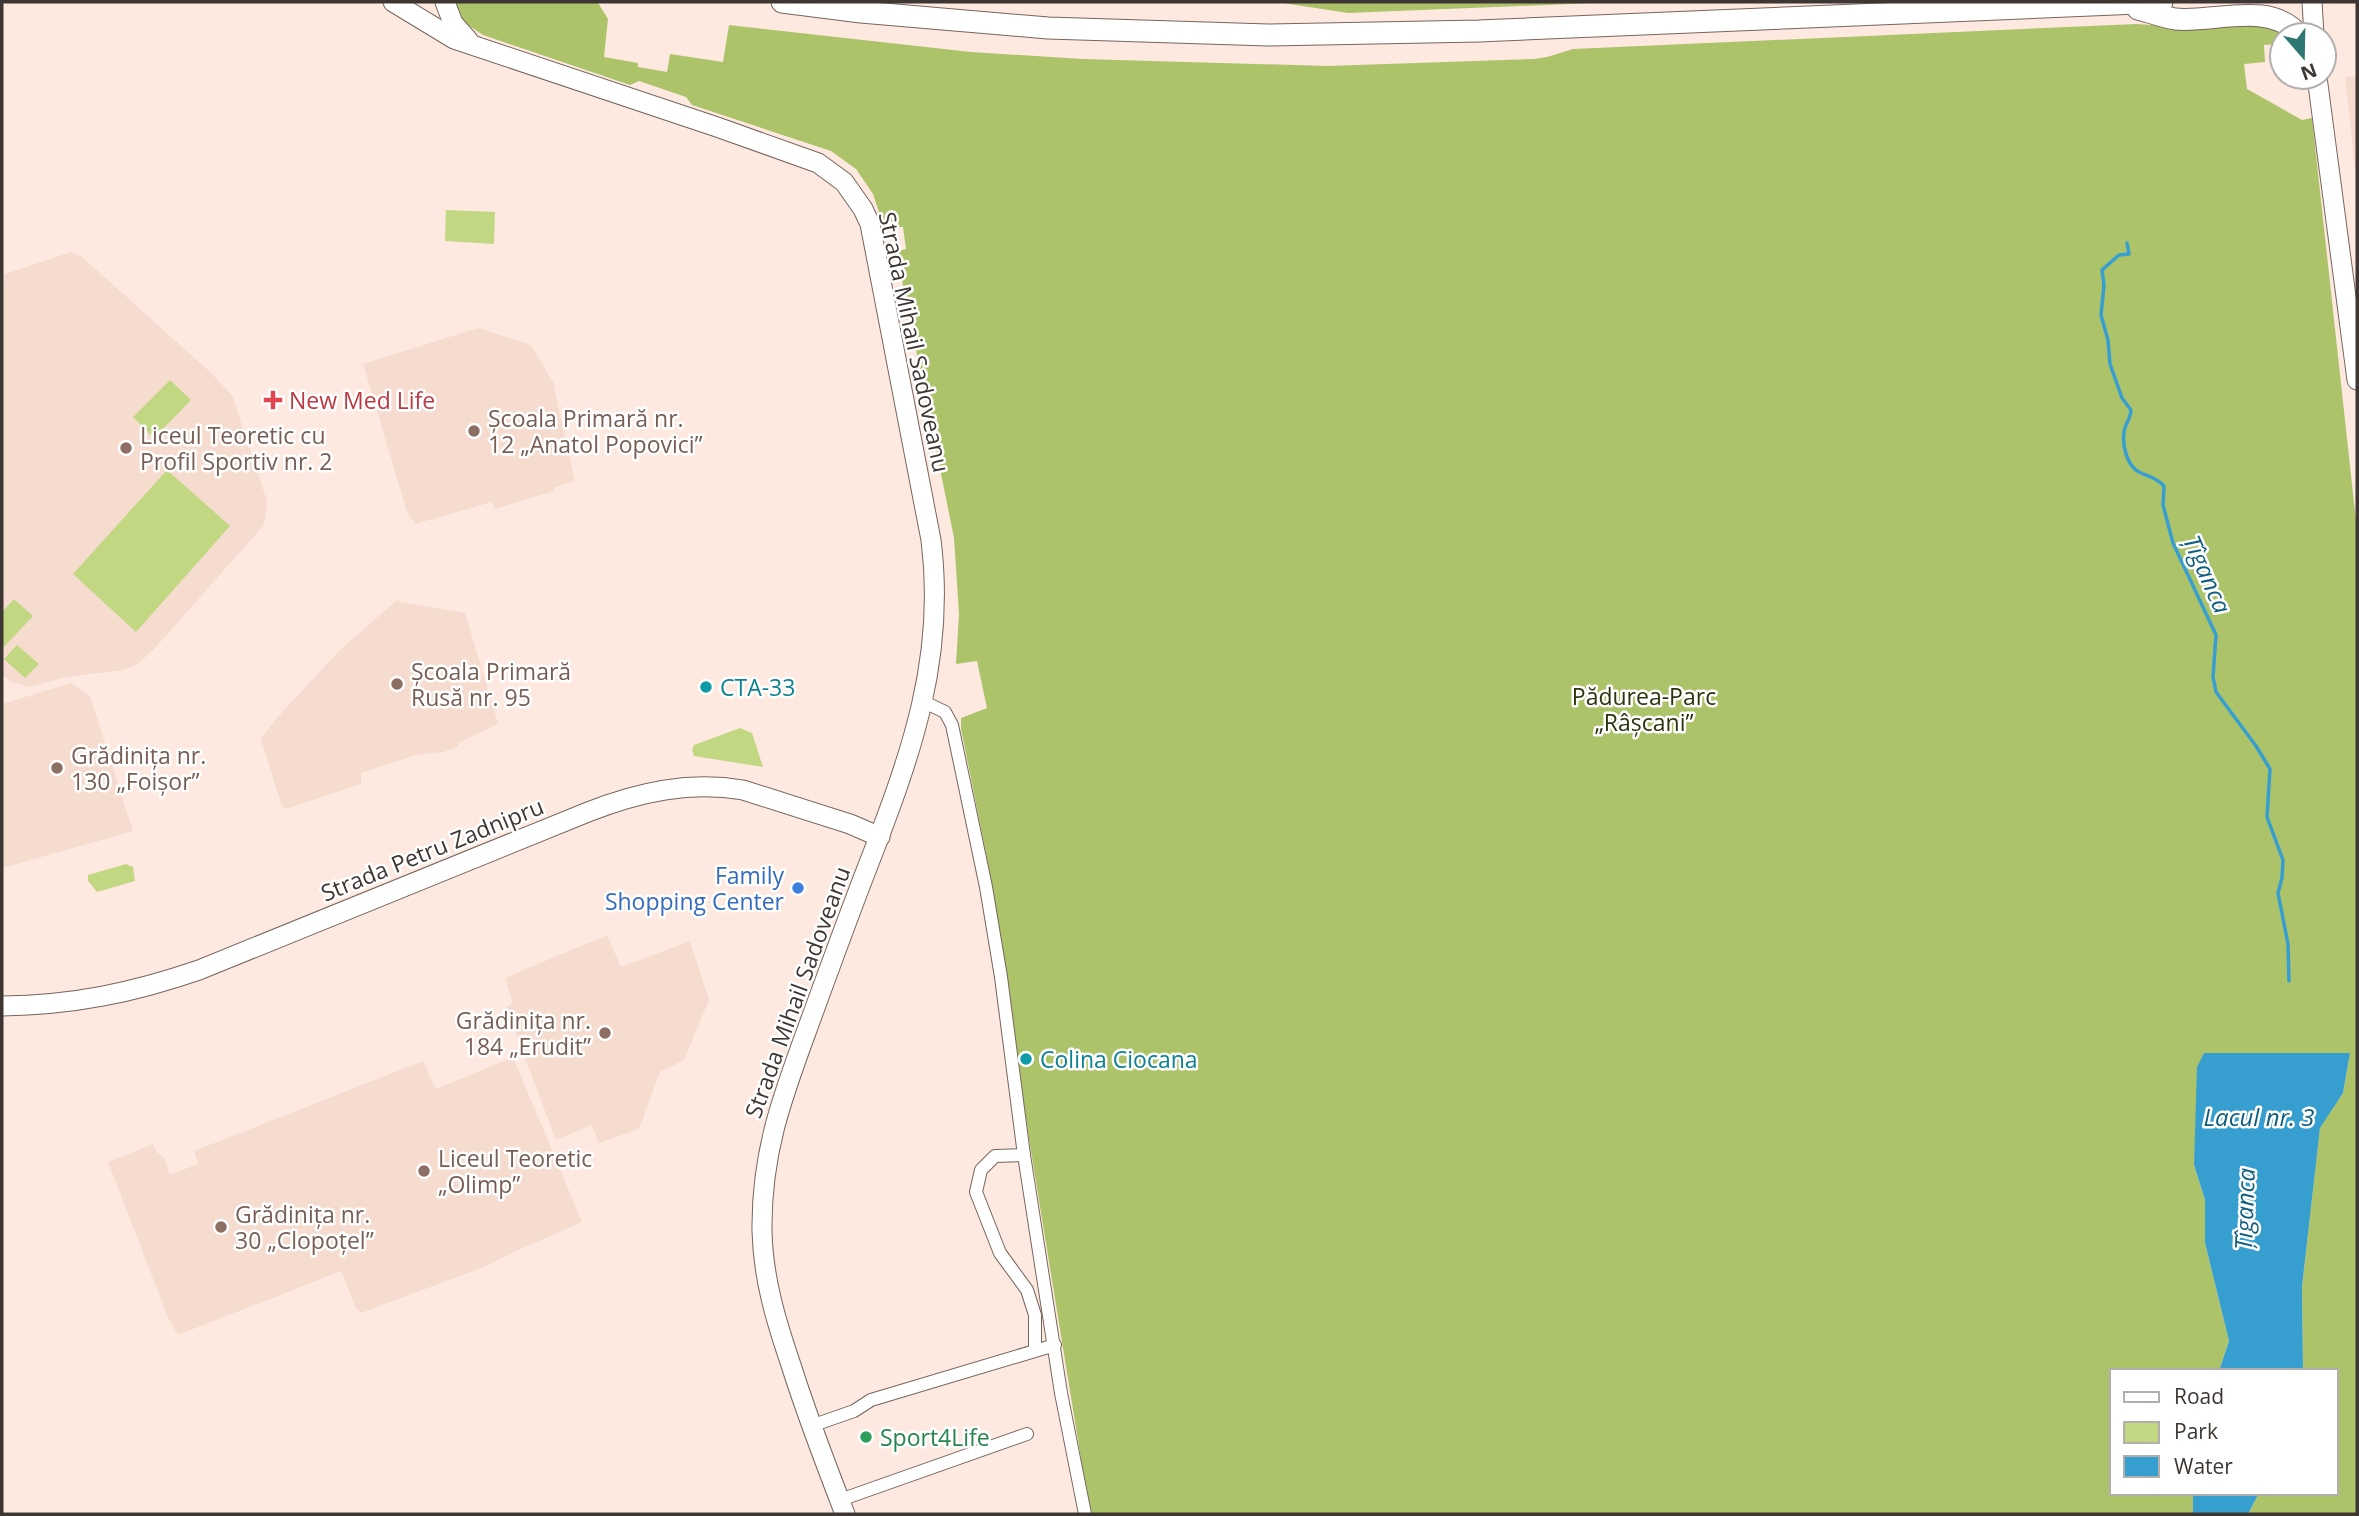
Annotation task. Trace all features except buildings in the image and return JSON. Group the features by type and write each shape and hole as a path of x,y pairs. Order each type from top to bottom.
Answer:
{"main road":[{"path":"782,2 1048,28 1268,35 1479,31 2162,2"},
{"path":"2312,2 2313,21"},
{"path":"403,7 426,18 436,16 444,3"},
{"path":"444,3 458,30 474,45"},
{"path":"2119,4 2175,19 2271,17 2282,21"},
{"name":"Strada Mihail Sadoveanu","path":"403,7 454,39 818,163 833,172 854,193 870,224 931,540 936,618 924,702 908,760 783,1092 766,1165 762,1233 772,1307 811,1426 842,1507"},
{"path":"2319,91 2357,380"},
{"name":"Strada Petru Zadnipru","path":"2,1006 80,1002 164,982 588,812 649,792 685,787 726,787 743,790 850,824 880,837"}],"street":[{"path":"924,702 945,712 954,733 986,887 1001,977 1024,1155 1081,1513"},
{"path":"1024,1155 995,1156 982,1170 976,1192 1000,1253 1027,1290 1035,1315 1035,1350"},
{"path":"811,1426 854,1411 871,1400 1055,1345"},
{"name":"Strada Mihail Sadoveanu","path":"842,1507 1027,1434"}],"shaded area":[{"path":"2357,76 2357,186 2345,77"},
{"name":"Liceul Teoretic cu Profil Sportiv nr. 2","path":"71,252 81,256 232,395 267,501 264,525 138,664 124,670 67,677 29,687 11,682 2,674 2,275"},
{"name":"Școala Primară nr. 12 „Anatol Popovici”","path":"478,328 531,345 553,382 575,481 555,487 554,491 495,509 492,502 415,524 407,512 363,364"},
{"name":"Școala Primară Rusă nr. 95","path":"396,601 465,613 498,724 458,743 459,746 444,752 416,755 361,773 361,784 286,809 282,806 261,739 275,720 342,648"},
{"name":"Grădinița nr. 130 „Foișor”","path":"71,683 90,696 133,831 2,868 2,704"},
{"name":"Grădinița nr. 184 „Erudit”","path":"607,935 621,967 690,941 709,1000 684,1060 660,1072 639,1129 599,1143 592,1125 556,1140 506,1007 513,1003 505,978"},
{"name":"Liceul Teoretic „Olimp”","path":"513,1057 582,1222 484,1267 361,1313 356,1308 341,1271 178,1335 169,1320 108,1162 153,1144 157,1153 164,1158 170,1175 198,1164 194,1151 423,1061 436,1089"}],"green space":[{"name":"Pădurea-Parc „Râșcani”","path":"454,2 598,3 608,19 604,57 667,72 670,54 723,62 729,25 971,52 1083,59 1327,66 1534,59 1573,49 2136,24 2184,27 2262,24 2268,26 2268,45 2264,45 2265,62 2244,64 2247,89 2302,120 2312,118 2357,530 2357,1514 2248,1514 2258,1495 2338,1495 2338,1369 2303,1369 2302,1287 2320,1127 2343,1093 2350,1053 2194,1165 2205,1200 2205,1243 2229,1341 2220,1369 2110,1369 2110,1495 2193,1495 2193,1514 1090,1514 1030,1145 991,878 961,729 961,718 987,708 977,661 956,664 959,614 954,538 896,251 906,249 903,227 893,227 889,219 882,221 873,194 856,169 831,151 692,105 686,97 639,81 630,85 483,35 462,21"},
{"path":"1276,2 1620,2 1348,13"},
{"path":"446,210 495,212 494,244 445,241"},
{"path":"170,380 191,400 154,438 133,417"},
{"path":"167,470 230,526 136,632 73,574"},
{"path":"14,599 33,616 2,649 2,612"},
{"path":"17,645 39,664 25,678 4,659"},
{"path":"740,728 752,733 763,767 694,756 694,745"},
{"path":"126,864 133,867 135,881 97,892 88,881 88,875"}],"water":[{"name":"Lacul nr. 3","path":"2204,1053 2350,1053 2343,1093 2320,1128 2302,1287 2303,1369 2220,1369 2229,1341 2205,1243 2205,1200 2194,1165 2197,1067"},
{"path":"2193,1495 2258,1495 2248,1514 2193,1514"}],"waterway":[{"name":"Țîganca","path":"2127,243 2129,254 2119,255 2102,270 2104,285 2101,315 2108,340 2110,364 2122,398 2131,410 2124,432 2125,449 2128,460 2135,469 2164,486 2163,505 2173,543 2216,635 2213,677 2216,692 2270,769 2267,817 2283,860 2278,893 2288,944 2289,981"}],"place":[{"name":"New Med Life","path":"273,400"},
{"name":"Școala Primară nr. 12 „Anatol Popovici”","path":"474,431"},
{"name":"Liceul Teoretic cu Profil Sportiv nr. 2","path":"126,448"},
{"name":"Școala Primară Rusă nr. 95","path":"397,684"},
{"name":"CTA-33","path":"706,687"},
{"name":"Grădinița nr. 130 „Foișor”","path":"57,768"},
{"name":"Family Shopping Center","path":"798,888"},
{"name":"Grădinița nr. 184 „Erudit”","path":"605,1033"},
{"name":"Colina Ciocana","path":"1026,1059"},
{"name":"Liceul Teoretic „Olimp”","path":"424,1171"},
{"name":"Grădinița nr. 30 „Clopoțel”","path":"221,1227"},
{"name":"Sport4Life","path":"866,1437"}]}
